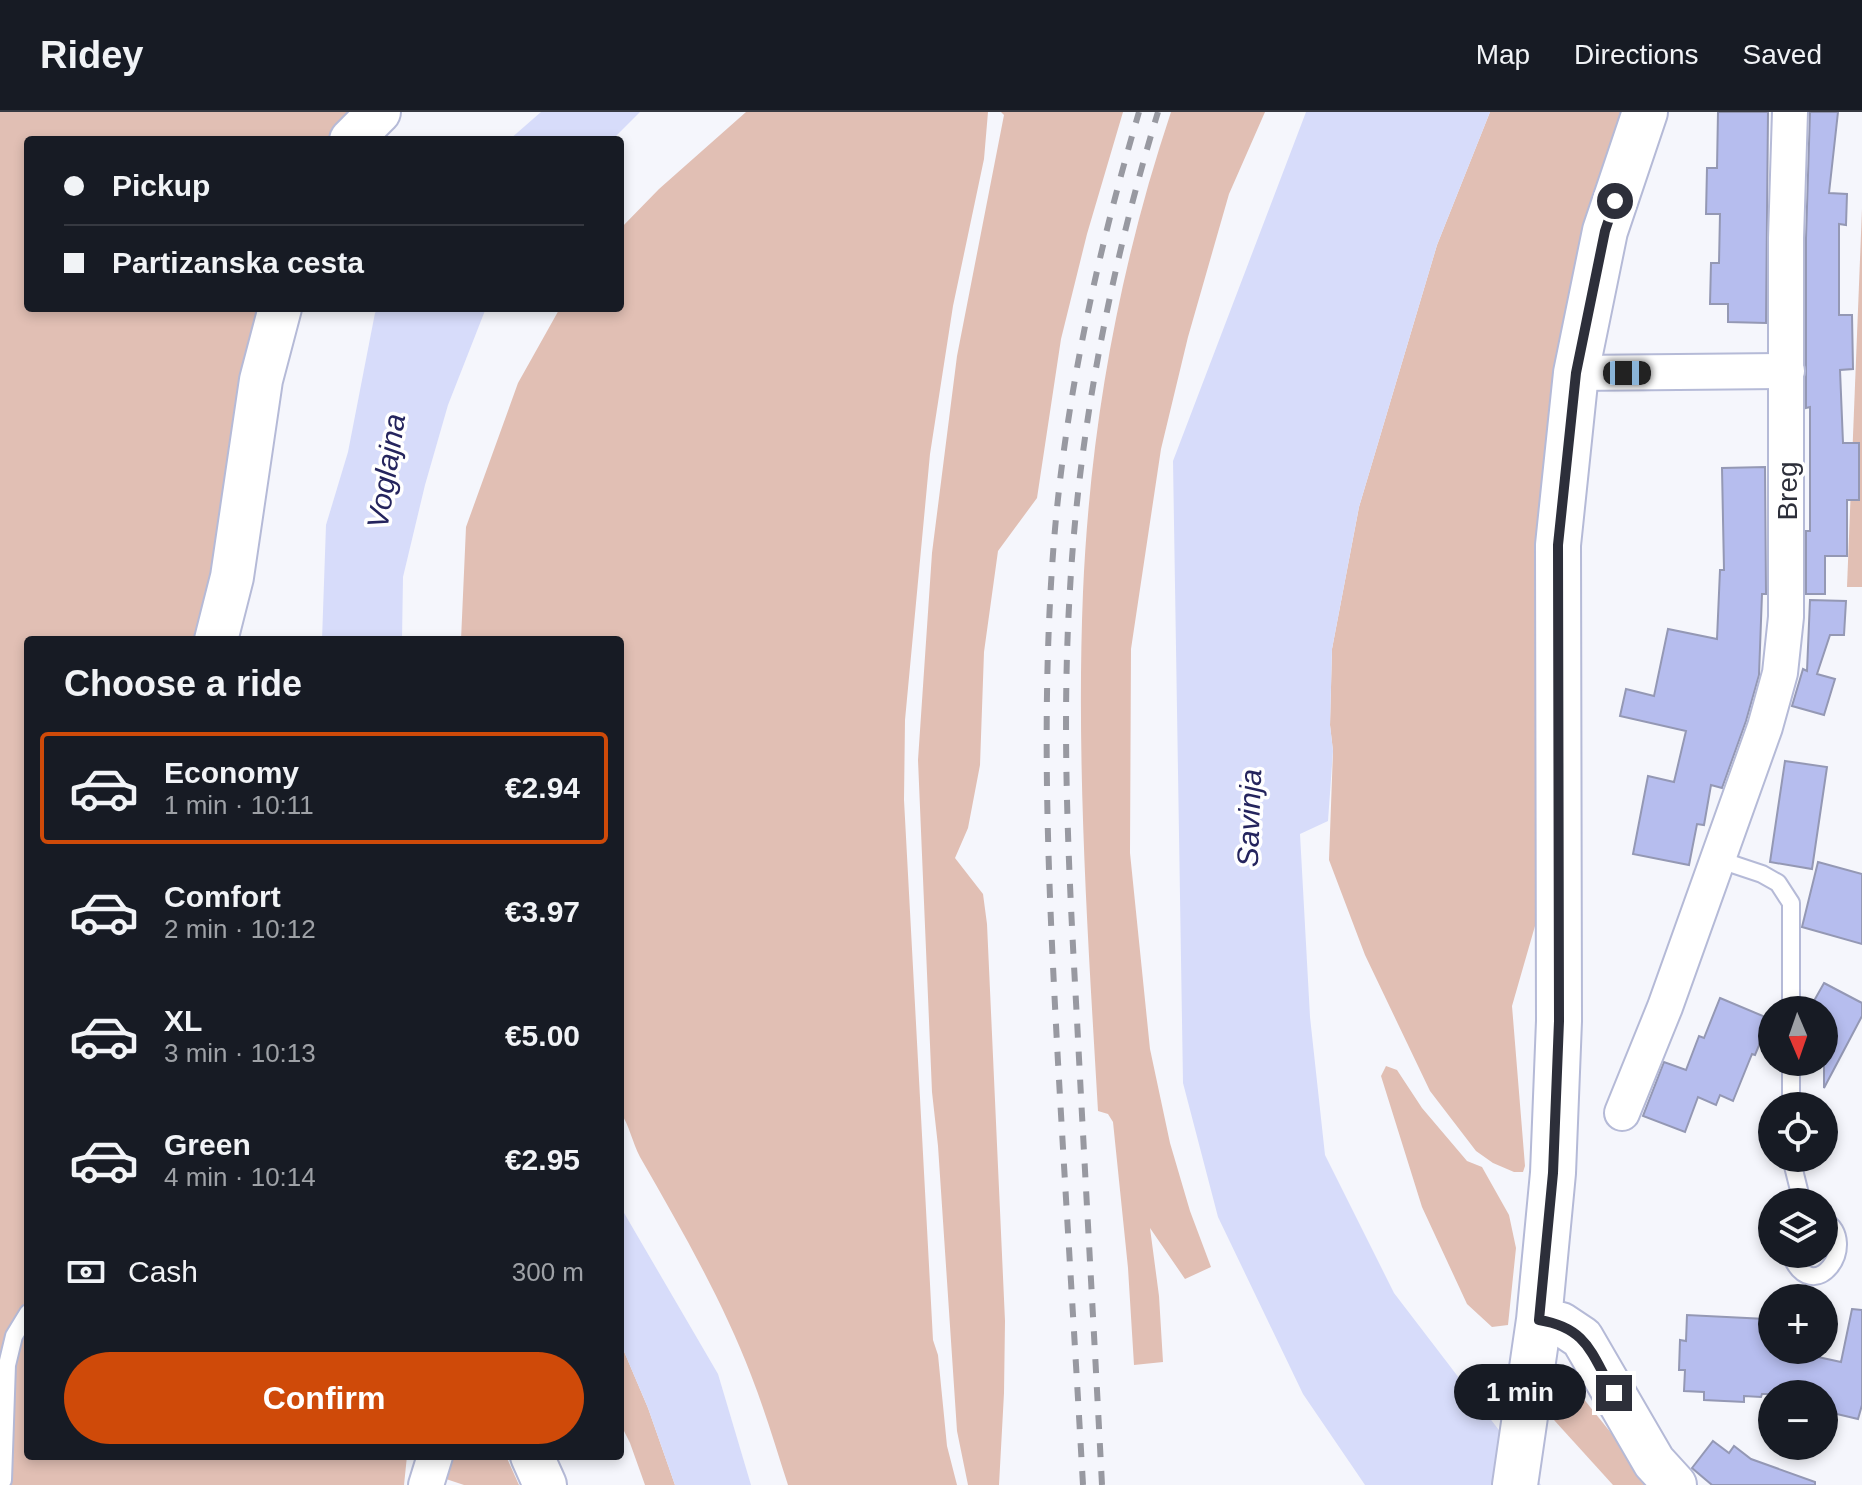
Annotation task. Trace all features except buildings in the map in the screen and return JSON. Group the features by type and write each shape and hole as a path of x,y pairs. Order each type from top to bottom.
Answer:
{"main road":[{"path":"1515,1485 1536,1339 1553,1173 1559,1021 1558,545 1576,373 1605,231 1645,112"}],"street":[{"path":"355,136 379,112"},
{"name":"Breg","path":"1622,1113 1665,1007 1765,727 1780,673 1786,617 1786,238 1790,112"},
{"path":"217,636 232,577 261,380 279,312"},
{"path":"1576,373 1787,371"},
{"path":"1536,1339 1561,1324 1582,1338 1654,1462 1675,1485"},
{"path":"426,1485 434,1460"},
{"path":"534,1460 545,1485"}],"lane":[{"path":"1717,859 1762,874 1778,883 1791,903 1791,996"},
{"path":"1798,1268 1809,1275 1827,1275 1838,1268 1846,1254 1846,1245 1838,1228"},
{"path":"3,1480 7,1365 14,1336 24,1320"}],"shaded area":[{"path":"0,112 359,112 338,136 24,136 24,312 262,312 206,636 24,636 24,1460 407,1460 404,1485 0,1485"},
{"path":"746,112 988,112 984,159 953,306 930,454 905,720 904,800 933,1340 938,1355 947,1446 957,1485 788,1485 740,1347 700,1264 640,1157 624,1119 624,636 461,636 466,527 518,383 558,312 624,312 624,225 659,189"},
{"path":"1001,112 1123,112 1087,234 1061,339 1037,498 998,551 984,652 980,765 968,828 955,858 983,894 987,924 1005,1321 999,1485 968,1485 957,1431 932,1092 918,760 932,553 957,356 1004,115"},
{"path":"1171,112 1265,112 1229,194 1188,337 1161,449 1131,649 1130,853 1150,1049 1170,1143 1211,1267 1185,1279 1150,1228 1163,1362 1134,1365 1113,1122 1108,1114 1098,1111 1082,787 1081,657 1087,531 1100,409 1136,229"},
{"path":"1490,112 1623,112 1537,919 1512,1006 1523,1172 1514,1172 1493,1163 1476,1151 1430,1091 1365,955 1329,860 1333,751 1330,725 1332,649 1359,507 1437,245"},
{"path":"1862,209 1862,587 1847,587"},
{"path":"1386,1066 1397,1070 1422,1108 1467,1161 1482,1167 1509,1215 1516,1248 1508,1325 1492,1327 1467,1304 1422,1207 1381,1076"},
{"path":"624,1351 675,1485 645,1485 624,1431"},
{"path":"1561,1382 1570,1382 1653,1485 1613,1485 1554,1420"},
{"path":"450,1460 508,1460 519,1485 464,1485 446,1479"}],"water":[{"path":"541,112 640,112 616,136 514,136"},
{"name":"Savinja","path":"1306,112 1490,112 1437,245 1359,507 1332,649 1330,725 1333,751 1328,821 1300,834 1310,1017 1325,1155 1394,1293 1541,1485 1365,1485 1303,1394 1218,1217 1183,1083 1173,461"},
{"name":"Voglajna","path":"484,312 448,405 425,485 403,577 402,636 322,636 326,525 348,452 375,313"},
{"path":"624,1213 718,1374 751,1485 675,1485 624,1351"}],"railway":[{"path":"1083,1485 1052,938 1047,753 1049,630 1057,510 1072,395 1108,224 1139,112"},
{"path":"1102,1485 1069,858 1067,643 1074,529 1089,408 1112,288 1158,112"}],"route":[{"path":"1614,1393 1582,1338 1561,1324 1539,1320 1553,1173 1559,1021 1558,545 1576,373 1605,231 1615,201"}]}
